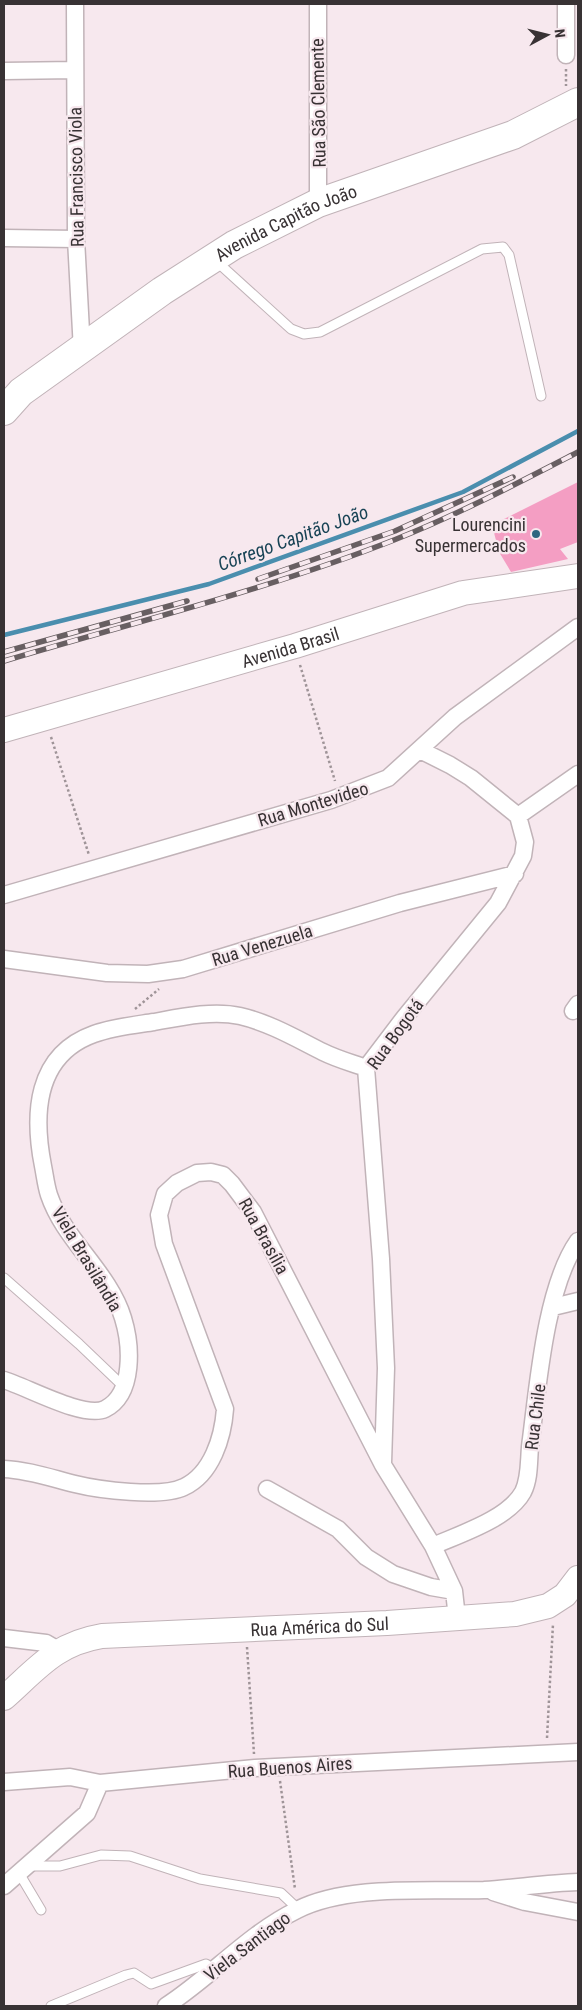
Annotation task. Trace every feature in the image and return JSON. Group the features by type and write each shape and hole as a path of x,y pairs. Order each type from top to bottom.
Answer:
{"highway":[{"name":"Avenida Capitão João","path":"9,400 82,350 162,291 234,245 318,203 513,134 572,105"}],"main road":[{"name":"Avenida Brasil","path":"4,730 295,646 464,593 578,576"},
{"name":"Rua América do Sul","path":"4,1698 58,1650 84,1639 102,1636 515,1614 534,1611 569,1595"}],"street":[{"name":"Rua Francisco Viola","path":"75,4 76,238 82,350"},
{"name":"Rua São Clemente","path":"318,4 318,203"},
{"path":"566,4 566,55"},
{"path":"4,71 75,70"},
{"path":"4,238 76,238"},
{"name":"Rua Montevideo","path":"4,894 93,870 340,797 388,778 463,712 578,627"},
{"path":"420,750 471,778 518,816 578,774"},
{"name":"Rua Bogotá","path":"383,1464 386,1368 381,1259 366,1068 404,1018 498,903 523,856 525,842 518,816"},
{"name":"Rua Venezuela","path":"5,959 107,973 148,974 183,969 400,902 515,874"},
{"name":"Viela Brasilândia","path":"124,1387 128,1353 122,1316 104,1282 66,1226 49,1195 47,1186 40,1150 38,1104 43,1082 59,1058 74,1044 92,1034 172,1019 225,1014 241,1017 286,1033 326,1053 366,1068"},
{"name":"Rua Brasília","path":"4,1469 77,1485 134,1492 161,1492 184,1487 199,1475 212,1457 223,1429 225,1409 164,1244 159,1214 165,1194 177,1183 197,1173 211,1172 223,1175 253,1212 383,1464 433,1546 454,1591 457,1618"},
{"name":"Rua Chile","path":"433,1546 493,1518 514,1503 523,1491 530,1466 530,1443 545,1336 563,1270 578,1241"},
{"path":"553,1307 578,1301"},
{"path":"4,1380 89,1411 106,1408 114,1401 124,1387"},
{"path":"267,1488 338,1529 366,1556 394,1574 431,1587 454,1591"},
{"path":"4,1638 46,1643 58,1650"},
{"name":"Rua Buenos Aires","path":"4,1782 70,1777 100,1783 255,1768 578,1752"},
{"path":"4,1886 87,1813 100,1783"},
{"name":"Viela Santiago","path":"166,2006 246,1942 298,1909 350,1895 390,1891 483,1890 578,1882"},
{"name":"Viela Santiago","path":"483,1890 525,1902 578,1912"}],"lane":[{"path":"213,259 290,329 304,334 320,332 482,249 503,247 509,254 541,396"},
{"path":"4,1278 79,1344 124,1387"},
{"path":"41,1910 23,1869 60,1866 101,1855 130,1856 200,1878 281,1893 298,1909"},
{"path":"51,2006 134,1973 151,1984 206,1964 214,1969"}],"path":[{"path":"566,55 572,105"},
{"path":"295,646 340,797"},
{"path":"46,718 93,870"},
{"path":"134,1010 183,969"},
{"path":"546,1754 569,1595"},
{"path":"247,1651 255,1768"},
{"path":"278,1767 298,1909"}],"building":[{"name":"Lourencini Supermercados","path":"578,482 578,542 560,549 568,559 511,572 499,552 492,525"}],"waterway":[{"name":"Córrego Capitão João","path":"4,635 209,584 463,492 578,431"}],"railway":[{"path":"4,661 200,605 346,558 441,520 578,452"},
{"path":"258,579 395,531 513,477"},
{"path":"4,652 187,601"}],"place":[{"name":"Lourencini Supermercados","path":"536,534"}]}
